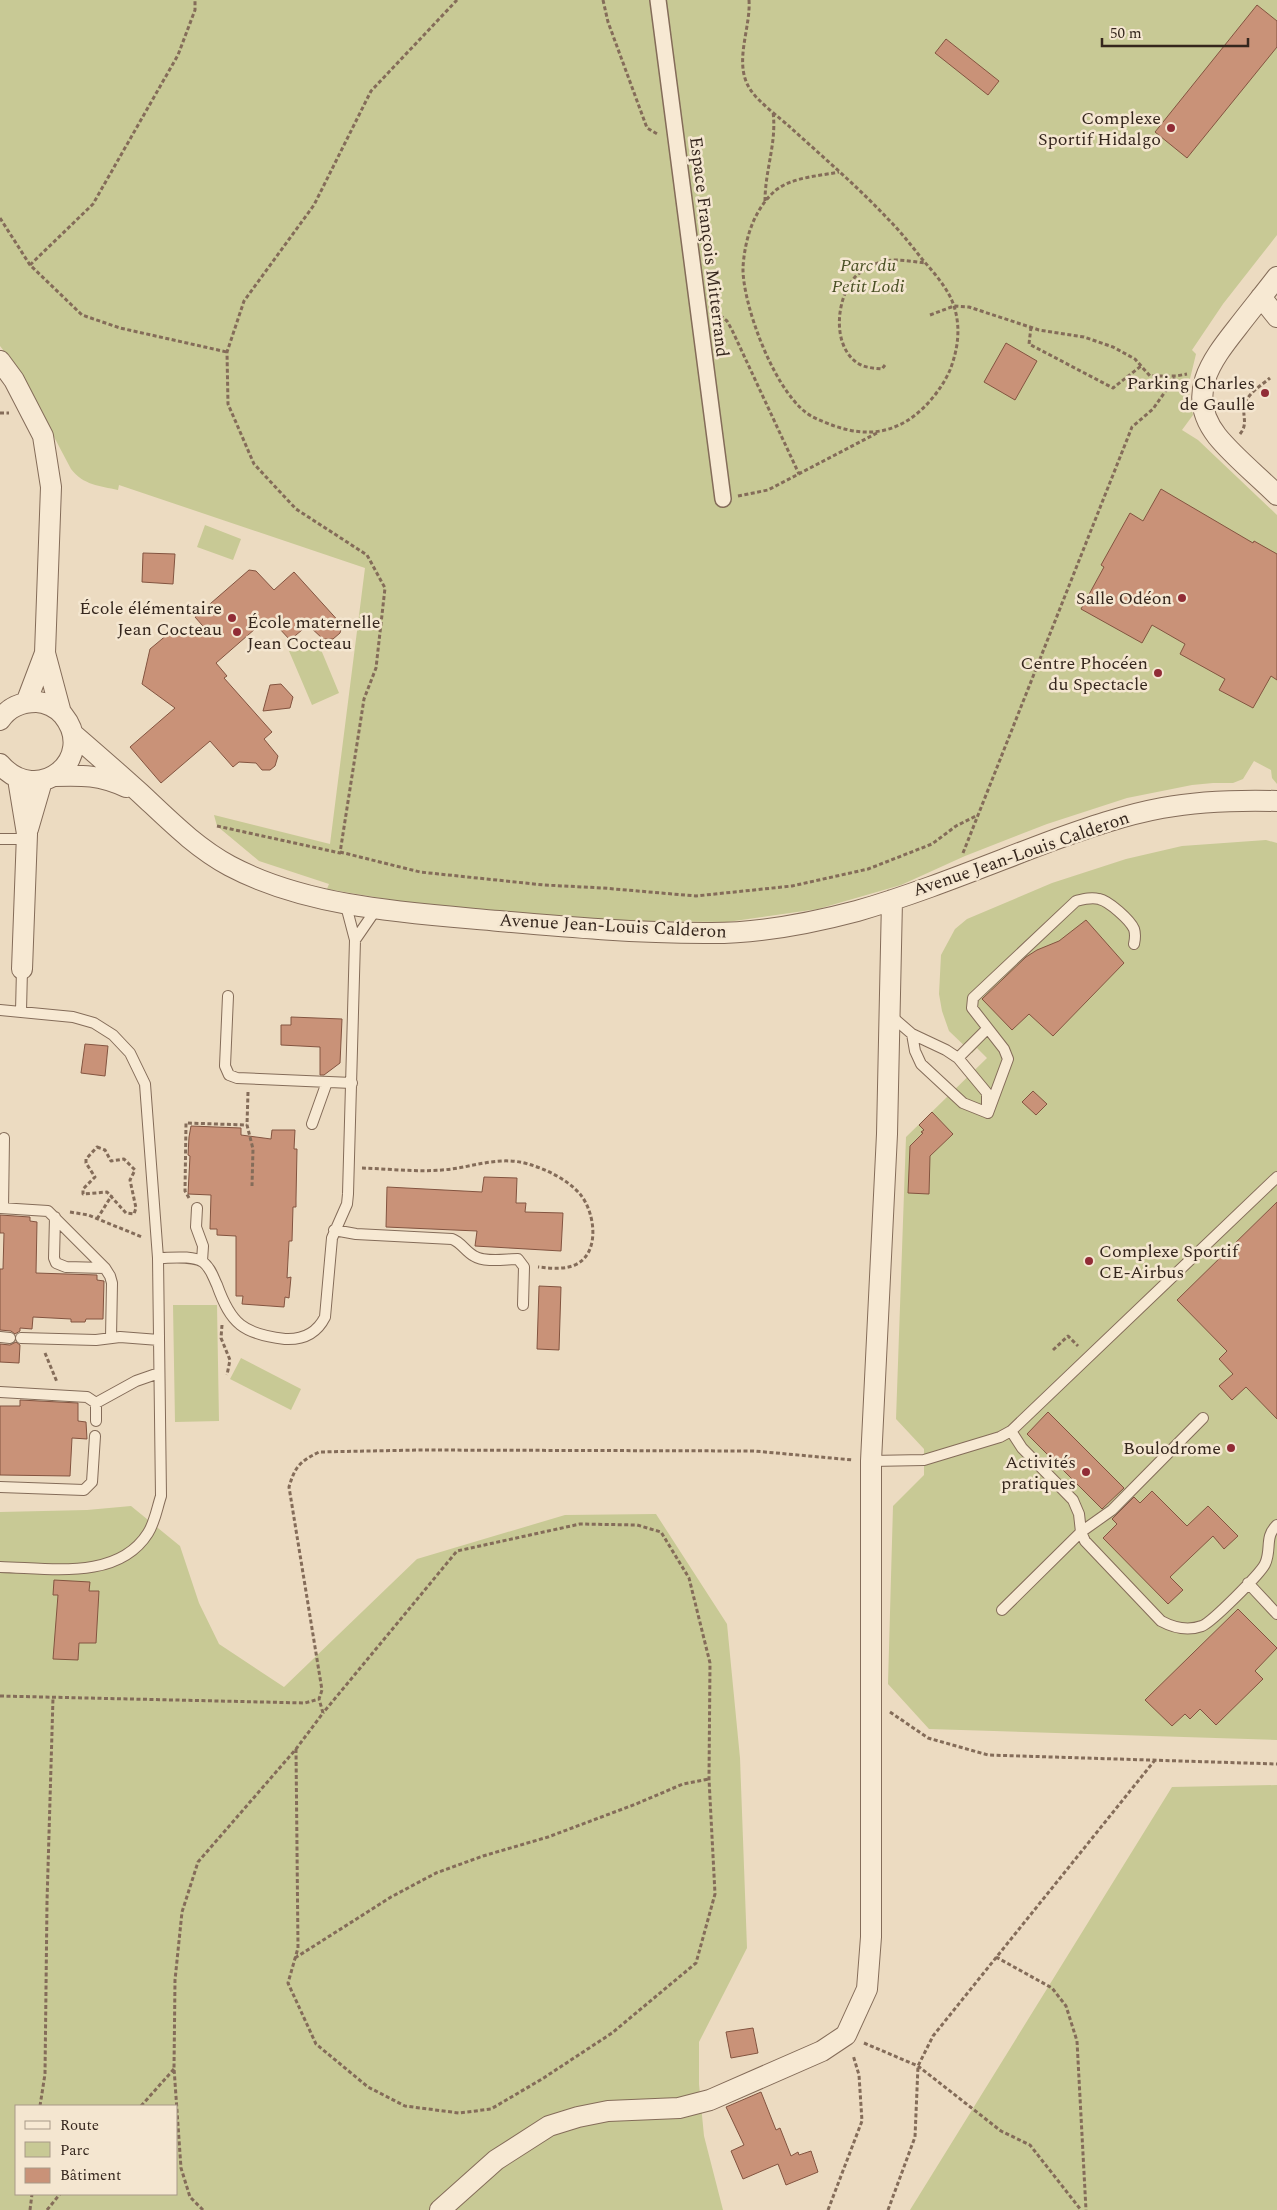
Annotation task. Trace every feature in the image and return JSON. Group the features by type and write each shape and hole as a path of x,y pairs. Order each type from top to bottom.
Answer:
{"street":[{"name":"Espace François Mitterrand","path":"658,0 722,499"},
{"path":"1277,277 1214,357 1207,370 1202,395 1204,410 1217,436 1277,495"},
{"path":"1261,297 1277,317"},
{"path":"0,362 14,380 43,436 51,487 45,653 26,703"},
{"name":"Avenue Jean-Louis Calderon","path":"45,653 61,713 68,722 73,734 142,795 179,831 206,852 232,867 269,882 313,896 429,915 555,926 706,934 764,930 856,911 892,900 1097,824 1159,808 1202,802 1277,801"},
{"path":"0,720 14,707 26,703 39,702 51,706 61,713"},
{"path":"22,970 27,836 48,779 64,768 70,757 74,746 73,734"},
{"path":"6,772 27,836"},
{"name":"Avenue Jean-Louis Calderon","path":"6,772 30,782 84,775 107,779 142,795"},
{"path":"440,2210 496,2160 549,2126 578,2117 608,2111 679,2108 710,2100 822,2051 846,2035 867,1989 871,1938 871,1462 887,1134 892,900"}],"lane":[{"path":"0,839 27,836"},
{"path":"988,1113 1008,1058 1004,1049 972,1008 974,998 1076,901 1088,898 1099,899 1109,903 1134,927 1136,936 1134,944"},
{"path":"158,1258 194,1259 202,1262 212,1273 225,1308 240,1326 254,1334 294,1339 308,1336 320,1328 325,1317 330,1245 334,1230 347,1204 355,940 345,902"},
{"path":"355,940 377,908"},
{"path":"21,1011 22,970"},
{"path":"228,996 225,1066 229,1074 237,1078 249,1079 352,1083"},
{"path":"0,1010 73,1017 94,1023 113,1035 136,1062 147,1092 158,1258 160,1496 149,1532 138,1546 120,1559 103,1566 85,1568 0,1567"},
{"path":"890,1016 912,1034 946,1050 958,1058 987,1093 988,1113"},
{"path":"958,1058 987,1028"},
{"path":"912,1034 915,1051 921,1064 962,1103 988,1113"},
{"path":"312,1124 328,1082"},
{"path":"4,1138 1,1208 44,1210 55,1217 105,1268 112,1283 111,1337"},
{"path":"871,1462 924,1460 1000,1437 1011,1431 1277,1177"},
{"path":"197,1208 196,1226 203,1246 202,1262"},
{"path":"55,1217 54,1258 56,1263 66,1267 105,1268"},
{"path":"334,1230 356,1234 452,1239 458,1241 474,1256 518,1260 524,1267 523,1304"},
{"path":"10,1338 96,1340 111,1337 159,1340"},
{"path":"96,1403 136,1380 159,1373"},
{"path":"0,1392 87,1396 96,1403"},
{"path":"96,1403 96,1421"},
{"path":"1002,1610 1081,1532 1112,1510 1203,1418"},
{"path":"1011,1431 1022,1448 1073,1500 1079,1514 1081,1532 1085,1541 1161,1621 1172,1627 1187,1629 1203,1626 1248,1583 1266,1562 1268,1535 1277,1525"},
{"path":"0,1487 84,1490 92,1482 95,1436"},
{"path":"1248,1583 1277,1614"}],"path":[{"path":"30,265 93,204 178,55 195,10 195,0"},
{"path":"340,852 364,699 376,668 385,588 367,555 296,509 254,464 228,404 227,352 244,301 314,205 371,92 457,0"},
{"path":"603,0 608,22 647,128 656,134 676,137"},
{"path":"722,499 768,490 877,432 900,425 923,408 947,378 955,356 959,336 954,306 947,290 889,219 750,89 744,74 743,59 749,0"},
{"path":"765,201 765,180 772,153 775,127 773,111"},
{"path":"839,172 807,177 778,188 765,201 748,233 743,268 747,298 764,350 786,392 806,414 829,425 853,432 877,432"},
{"path":"0,218 30,265 82,315 120,328 227,352"},
{"path":"885,365 882,369 868,368 858,363 847,353 841,338 840,317 841,304 845,293 856,276 876,263 898,260 925,263"},
{"path":"930,315 954,306 969,307 988,311 1031,327 1084,337 1106,344 1135,359 1150,376 1176,376 1207,370"},
{"path":"698,311 710,309 727,321 799,474"},
{"path":"1031,327 1029,344 1113,388 1141,366"},
{"path":"953,877 1132,427 1153,409 1176,376"},
{"path":"1235,439 1242,431 1246,422 1244,406 1247,398 1270,378"},
{"path":"217,826 340,852 420,872 544,885 696,896 792,886 868,869 932,844 956,826 978,815"},
{"path":"249,1079 247,1125 253,1149 252,1186"},
{"path":"197,1208 196,1203 184,1191 186,1123 247,1125"},
{"path":"98,1147 105,1150 111,1161 124,1159 135,1170 130,1182 136,1212 134,1214 126,1213 112,1195 103,1192 89,1195 83,1194 84,1189 95,1177 86,1163 86,1159 98,1147"},
{"path":"349,1168 443,1170 493,1160 510,1160 528,1164 568,1183 581,1195 589,1209 593,1223 593,1236 585,1257 577,1264 566,1267 524,1267"},
{"path":"96,1219 112,1195"},
{"path":"55,1217 66,1212 78,1213 157,1243"},
{"path":"227,1375 230,1360 224,1348 221,1328 230,1314"},
{"path":"1053,1350 1068,1336 1090,1357"},
{"path":"40,1338 61,1395"},
{"path":"324,1713 319,1699 322,1690 289,1487 294,1469 306,1458 319,1452 419,1450 754,1451 871,1462"},
{"path":"177,2105 174,2068 175,1980 182,1912 198,1862 296,1749 457,1551 580,1524 637,1525 661,1532 688,1578 710,1663 709,1779 715,1894 696,1963 612,2033 491,2109 458,2113 405,2106 368,2087 316,2044 288,1984 298,1948 296,1749"},
{"path":"0,1696 305,1703 319,1699"},
{"path":"870,1697 928,1738 988,1755 1277,1764"},
{"path":"40,2105 45,2074 47,1902 53,1698"},
{"path":"888,2210 915,2137 918,2066 933,2036 1155,1760"},
{"path":"295,1959 391,1897 436,1873 483,1856 548,1837 683,1784 709,1779"},
{"path":"996,1957 1052,1988 1066,2006 1077,2041 1086,2210"},
{"path":"846,2035 918,2066 1001,2131 1030,2145 1081,2210"},
{"path":"828,2210 862,2122 859,2075 846,2035"},
{"path":"142,2105 174,2068"},
{"path":"178,2118 182,2168 190,2196 204,2210"},
{"path":"30,2210 32,2195"},
{"path":"47,2210 59,2195"}],"green space":[{"name":"Parc du Petit Lodi","path":"0,0 1277,0 1277,235 1223,304 1192,350 1196,354 1188,387 1193,415 1182,430 1198,440 1277,515 1277,784 1272,778 1271,770 1254,761 1243,779 1233,783 1192,785 1127,798 1047,824 965,856 901,885 818,909 727,922 620,921 410,903 327,889 329,884 259,861 217,826 214,815 330,844 365,568 119,485 118,490 86,482 71,469 18,369 0,346"},
{"path":"205,525 241,539 233,560 197,547"},
{"path":"317,640 339,693 312,705 289,651"},
{"name":"Complexe Sportif CE-Airbus","path":"1266,840 1277,843 1277,1740 929,1729 888,1684 893,1506 924,1475 924,1449 896,1419 906,1137 987,1058 977,1048 972,1053 949,1031 942,1011 939,994 941,955 955,929 967,919 1052,883 1126,859 1182,846"},
{"path":"173,1305 217,1305 219,1421 175,1422"},
{"path":"241,1358 301,1389 291,1410 230,1379"},
{"path":"131,1506 180,1546 199,1603 219,1644 284,1687 417,1559 565,1515 656,1514 727,1624 740,1758 747,1948 699,2042 699,2084 704,2136 723,2210 0,2210 0,1512 87,1510"},
{"path":"1277,1785 1277,2210 910,2210 1172,1787"}],"building":[{"path":"1257,5 1277,21 1277,47 1187,158 1155,132"},
{"path":"946,39 999,81 988,95 935,53"},
{"path":"1006,343 1037,361 1015,400 984,382"},
{"name":"Salle Odéon","path":"1161,489 1253,543 1254,541 1277,554 1277,680 1271,676 1253,708 1219,690 1225,679 1180,654 1185,644 1152,625 1142,643 1081,609 1104,567 1101,565 1130,513 1143,521"},
{"path":"143,553 175,554 173,584 142,582"},
{"path":"249,570 256,571 274,590 294,572 342,625 340,633 333,639 323,639 308,625 290,640 278,627 269,627 263,622 216,663 227,676 224,678 272,732 264,739 278,756 275,766 270,770 262,770 256,763 239,762 233,767 210,741 161,783 130,747 175,708 142,684 150,649 168,634 209,633 195,617"},
{"path":"281,684 293,697 290,708 263,711 270,685"},
{"path":"1086,920 1124,963 1053,1036 1029,1014 1012,1030 982,999 1026,957 1059,941"},
{"path":"291,1017 342,1019 340,1063 324,1075 320,1075 320,1047 281,1045 281,1025 291,1025"},
{"path":"85,1044 108,1046 105,1076 81,1073"},
{"path":"1033,1091 1047,1104 1036,1115 1022,1102"},
{"path":"932,1112 953,1134 930,1156 929,1194 908,1193 910,1146 923,1133 921,1132 924,1130 919,1125"},
{"path":"191,1126 241,1128 241,1135 271,1139 272,1130 295,1130 294,1149 297,1149 296,1207 293,1207 292,1241 289,1241 287,1278 291,1277 289,1298 285,1297 284,1307 242,1304 243,1296 236,1296 236,1236 217,1235 217,1229 210,1229 211,1195 188,1194 190,1156 188,1155"},
{"path":"484,1177 517,1178 516,1203 526,1203 525,1212 563,1213 561,1251 475,1246 477,1231 386,1227 387,1187 482,1192"},
{"path":"1277,1202 1277,1419 1246,1387 1232,1400 1219,1386 1233,1374 1219,1359 1227,1351 1177,1300"},
{"path":"0,1215 30,1217 30,1221 37,1222 36,1273 97,1275 97,1280 104,1281 103,1319 86,1319 85,1322 71,1322 71,1319 33,1317 32,1329 20,1328 20,1331 15,1334 11,1331 0,1330 0,1269 3,1269 4,1233 0,1233"},
{"path":"539,1286 561,1287 559,1350 537,1349"},
{"path":"16,1342 20,1345 19,1363 0,1362 0,1344 10,1345"},
{"path":"20,1400 78,1403 78,1421 86,1422 87,1439 72,1438 70,1476 0,1475 0,1406 20,1406"},
{"name":"Activités pratiques","path":"1048,1412 1124,1488 1102,1509 1027,1434"},
{"path":"1152,1491 1187,1526 1208,1506 1238,1536 1224,1549 1213,1536 1170,1577 1183,1590 1168,1604 1103,1538 1117,1524 1112,1519 1134,1497 1140,1503"},
{"path":"54,1580 90,1582 89,1591 99,1591 96,1643 79,1643 78,1660 53,1659 58,1595 53,1595"},
{"path":"1238,1609 1277,1648 1255,1671 1263,1679 1216,1725 1200,1709 1190,1719 1185,1714 1172,1726 1145,1700"},
{"path":"753,2028 758,2053 731,2058 726,2032"},
{"path":"761,2092 776,2130 780,2128 791,2156 798,2152 799,2155 811,2151 818,2172 786,2185 778,2164 743,2179 731,2151 744,2145 726,2107"}],"place":[{"name":"Complexe Sportif Hidalgo","path":"1171,128"},
{"name":"Parking Charles de Gaulle","path":"1265,393"},
{"name":"Salle Odéon","path":"1182,598"},
{"name":"École élémentaire Jean Cocteau","path":"232,618"},
{"name":"École maternelle Jean Cocteau","path":"237,632"},
{"name":"Centre Phocéen du Spectacle","path":"1158,673"},
{"name":"Complexe Sportif CE-Airbus","path":"1089,1261"},
{"name":"Boulodrome","path":"1231,1448"},
{"name":"Activités pratiques","path":"1086,1472"}]}
